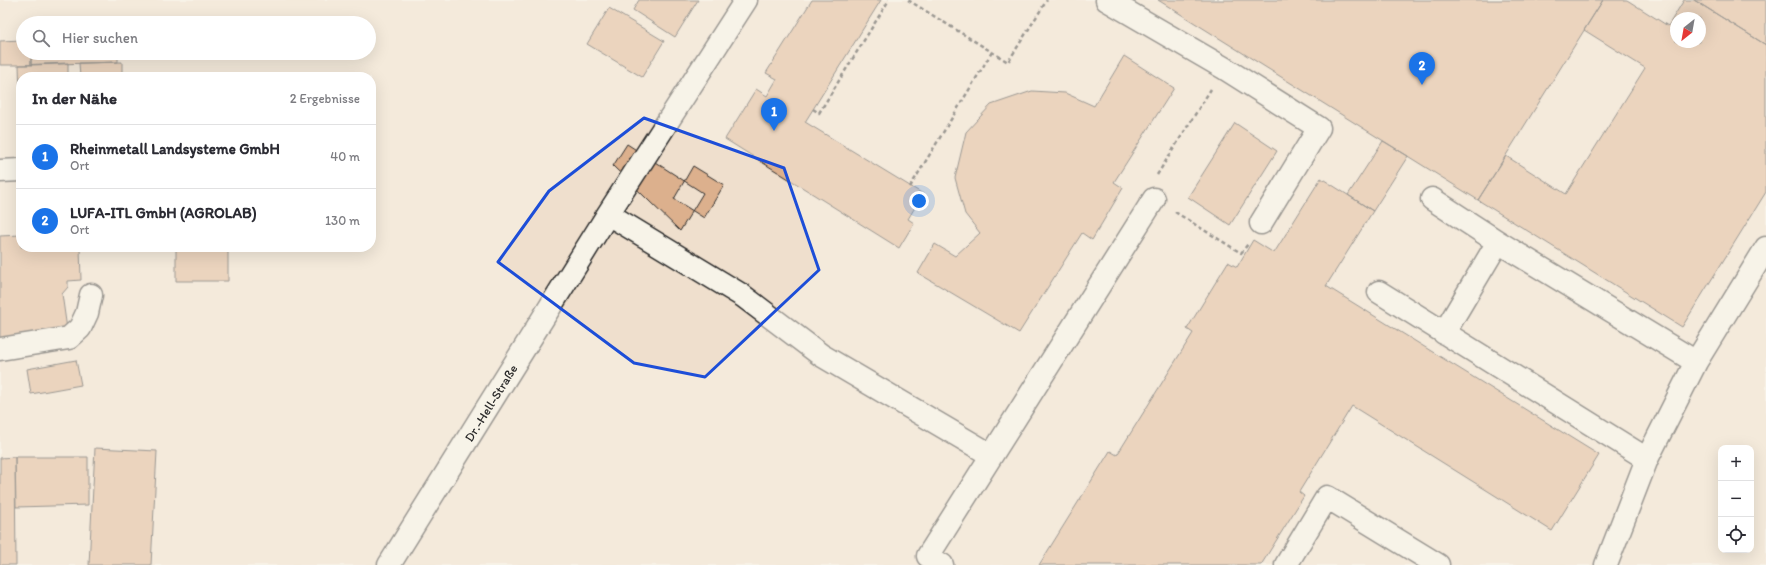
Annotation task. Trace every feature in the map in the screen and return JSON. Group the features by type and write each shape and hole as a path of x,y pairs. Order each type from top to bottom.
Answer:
{"lane":[{"name":"Dr.-Hell-Straße","path":"389,565 608,214 746,0"},
{"path":"1107,0 1224,68 1319,128 1261,223"},
{"path":"0,171 16,170"},
{"path":"942,565 928,556 1154,199"},
{"path":"1432,200 1498,242 1696,362"},
{"path":"608,214 743,296 821,355 991,455"},
{"path":"1444,332 1498,242"},
{"path":"1606,565 1647,459 1696,362 1766,248"},
{"path":"1379,292 1647,459"},
{"path":"0,349 68,338 80,328 87,314 91,295"},
{"path":"1286,565 1327,497 1438,565"}],"path":[{"path":"813,109 819,113 889,0"},
{"path":"908,0 1008,62 1047,0"},
{"path":"910,187 992,52"},
{"path":"1224,68 1145,193 1241,253 1261,223"}],"highlighted area":[{"path":"644,118 784,168 819,270 705,377 634,363 498,262 549,191"}],"shaded area":[{"path":"0,0 1766,0 1766,565 0,565"}],"building":[{"path":"639,0 698,0 675,37 633,10"},
{"path":"812,0 881,0 805,122 923,194 908,219 914,223 899,248 725,139 756,89 767,96 777,79 766,73"},
{"path":"1158,0 1603,0 1478,200"},
{"path":"1603,0 1627,0 1668,26 1670,23 1670,48 1706,48 1706,12 1677,12 1684,0 1694,0 1766,45 1766,192 1682,327 1478,200 1506,156 1566,194 1645,68 1584,30"},
{"path":"1694,0 1766,0 1766,45"},
{"path":"609,8 664,41 642,77 587,44"},
{"path":"16,40 16,60 31,60 31,65 0,65 0,41"},
{"path":"1124,56 1174,88 1114,182 1123,188 1092,240 1082,233 1019,333 918,273 935,244 955,256 980,233 965,214 955,178 966,132 991,105 1032,91 1065,93 1094,106"},
{"path":"31,60 118,60 118,62 31,65"},
{"path":"122,62 122,72 80,72 79,63"},
{"path":"68,63 68,72 19,72 19,65"},
{"path":"1235,123 1277,151 1230,225 1188,197"},
{"path":"1383,141 1408,156 1373,211 1348,195"},
{"path":"627,144 703,193 680,231 613,166"},
{"path":"693,166 724,185 704,218 674,199"},
{"path":"1321,178 1373,211 1326,286 1599,455 1552,531 1352,406 1299,492 1304,496 1261,565 1039,565 1110,451 1117,455 1193,333 1187,329 1228,262 1237,267 1253,240 1274,253"},
{"path":"16,235 16,252 80,252 81,280 68,281 68,287 62,294 67,329 0,339 0,236"},
{"path":"176,252 228,252 228,281 176,281"},
{"path":"76,360 81,385 31,394 27,369"},
{"path":"95,448 157,451 151,565 89,565"},
{"path":"15,457 16,565 0,565 0,458"},
{"path":"15,457 88,457 88,505 16,507"}],"place":[{"name":"LUFA-ITL GmbH (AGROLAB)","path":"1422,85"},
{"name":"Rheinmetall Landsysteme GmbH","path":"774,131"}]}
